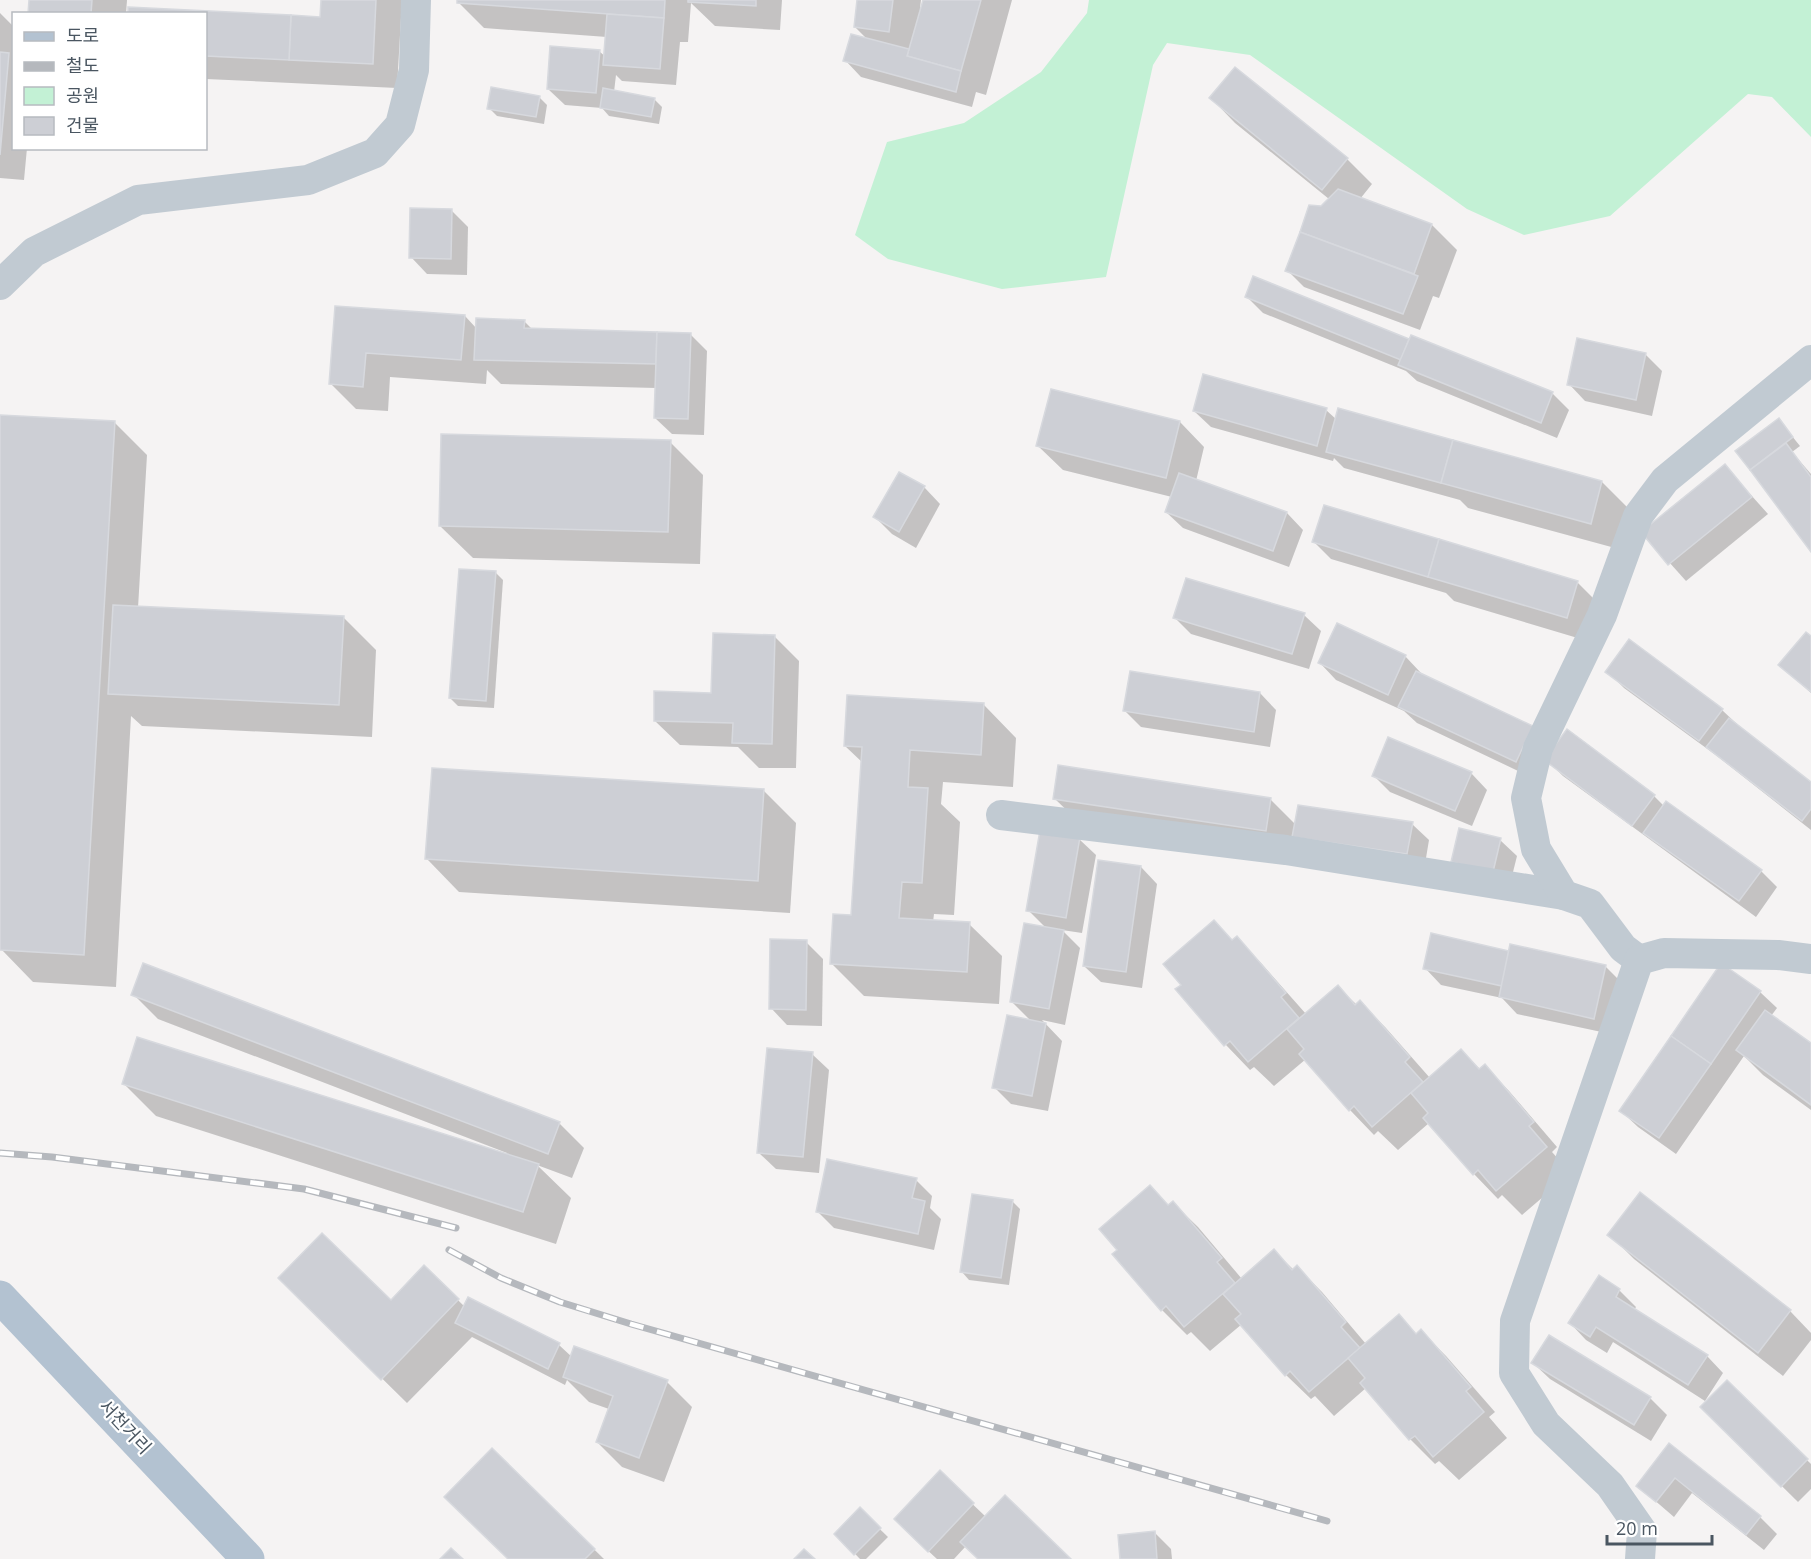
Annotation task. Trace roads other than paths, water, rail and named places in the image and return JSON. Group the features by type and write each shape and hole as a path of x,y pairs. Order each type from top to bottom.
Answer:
{"main road":[{"name":"서천거리","path":"0,1297 248,1559"}],"street":[{"path":"0,285 34,252 138,200 308,180 375,153 400,125 414,70 417,0"},
{"path":"1564,895 1536,849 1526,798 1538,748 1602,615 1638,516 1665,480 1811,360"},
{"path":"1001,815 1286,850 1564,895 1590,904 1623,948 1639,960"},
{"path":"1639,960 1664,953 1778,955 1811,959"},
{"path":"1639,960 1515,1321 1514,1373 1546,1424 1610,1485 1642,1532 1640,1559"}],"railway":[{"path":"0,1153 52,1157 304,1189 456,1228"},
{"path":"449,1250 501,1278 560,1302 631,1324 1327,1521"}]}
